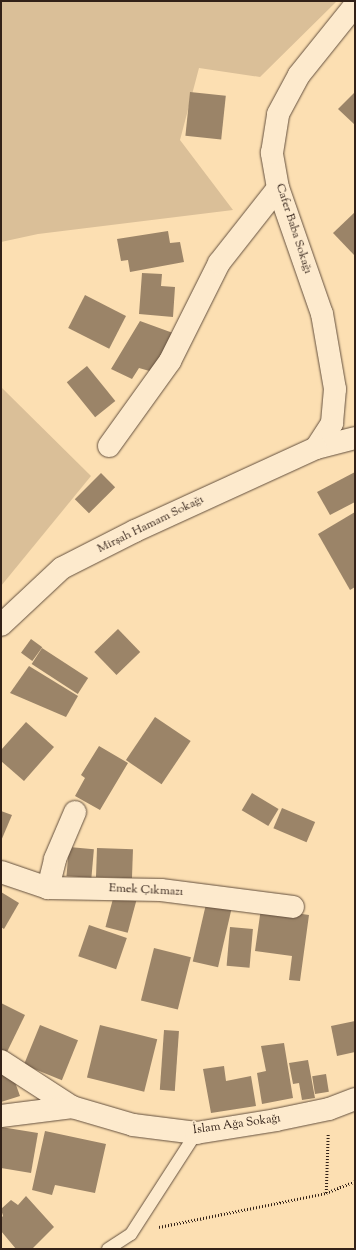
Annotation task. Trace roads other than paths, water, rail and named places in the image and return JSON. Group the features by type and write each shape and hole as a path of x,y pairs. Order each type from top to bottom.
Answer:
{"street":[{"name":"Cafer Baba Sokağı","path":"316,448 332,423 335,389 322,314 278,188 272,153 278,114 299,75 355,5"},
{"path":"109,446 170,361 219,263 278,188"},
{"name":"Mirşah Hamam Sokağı","path":"1,625 62,568 136,531 316,448 355,438"},
{"path":"48,888 55,859 75,812"},
{"name":"Emek Çıkmazı","path":"1,872 48,888 161,890 293,907"},
{"path":"1,1062 72,1107"},
{"name":"İslam Ağa Sokağı","path":"72,1107 133,1125 196,1133 276,1120 329,1109 355,1099"},
{"path":"1,1116 72,1107"}],"lane":[{"path":"108,1249 131,1234 196,1133"}]}
